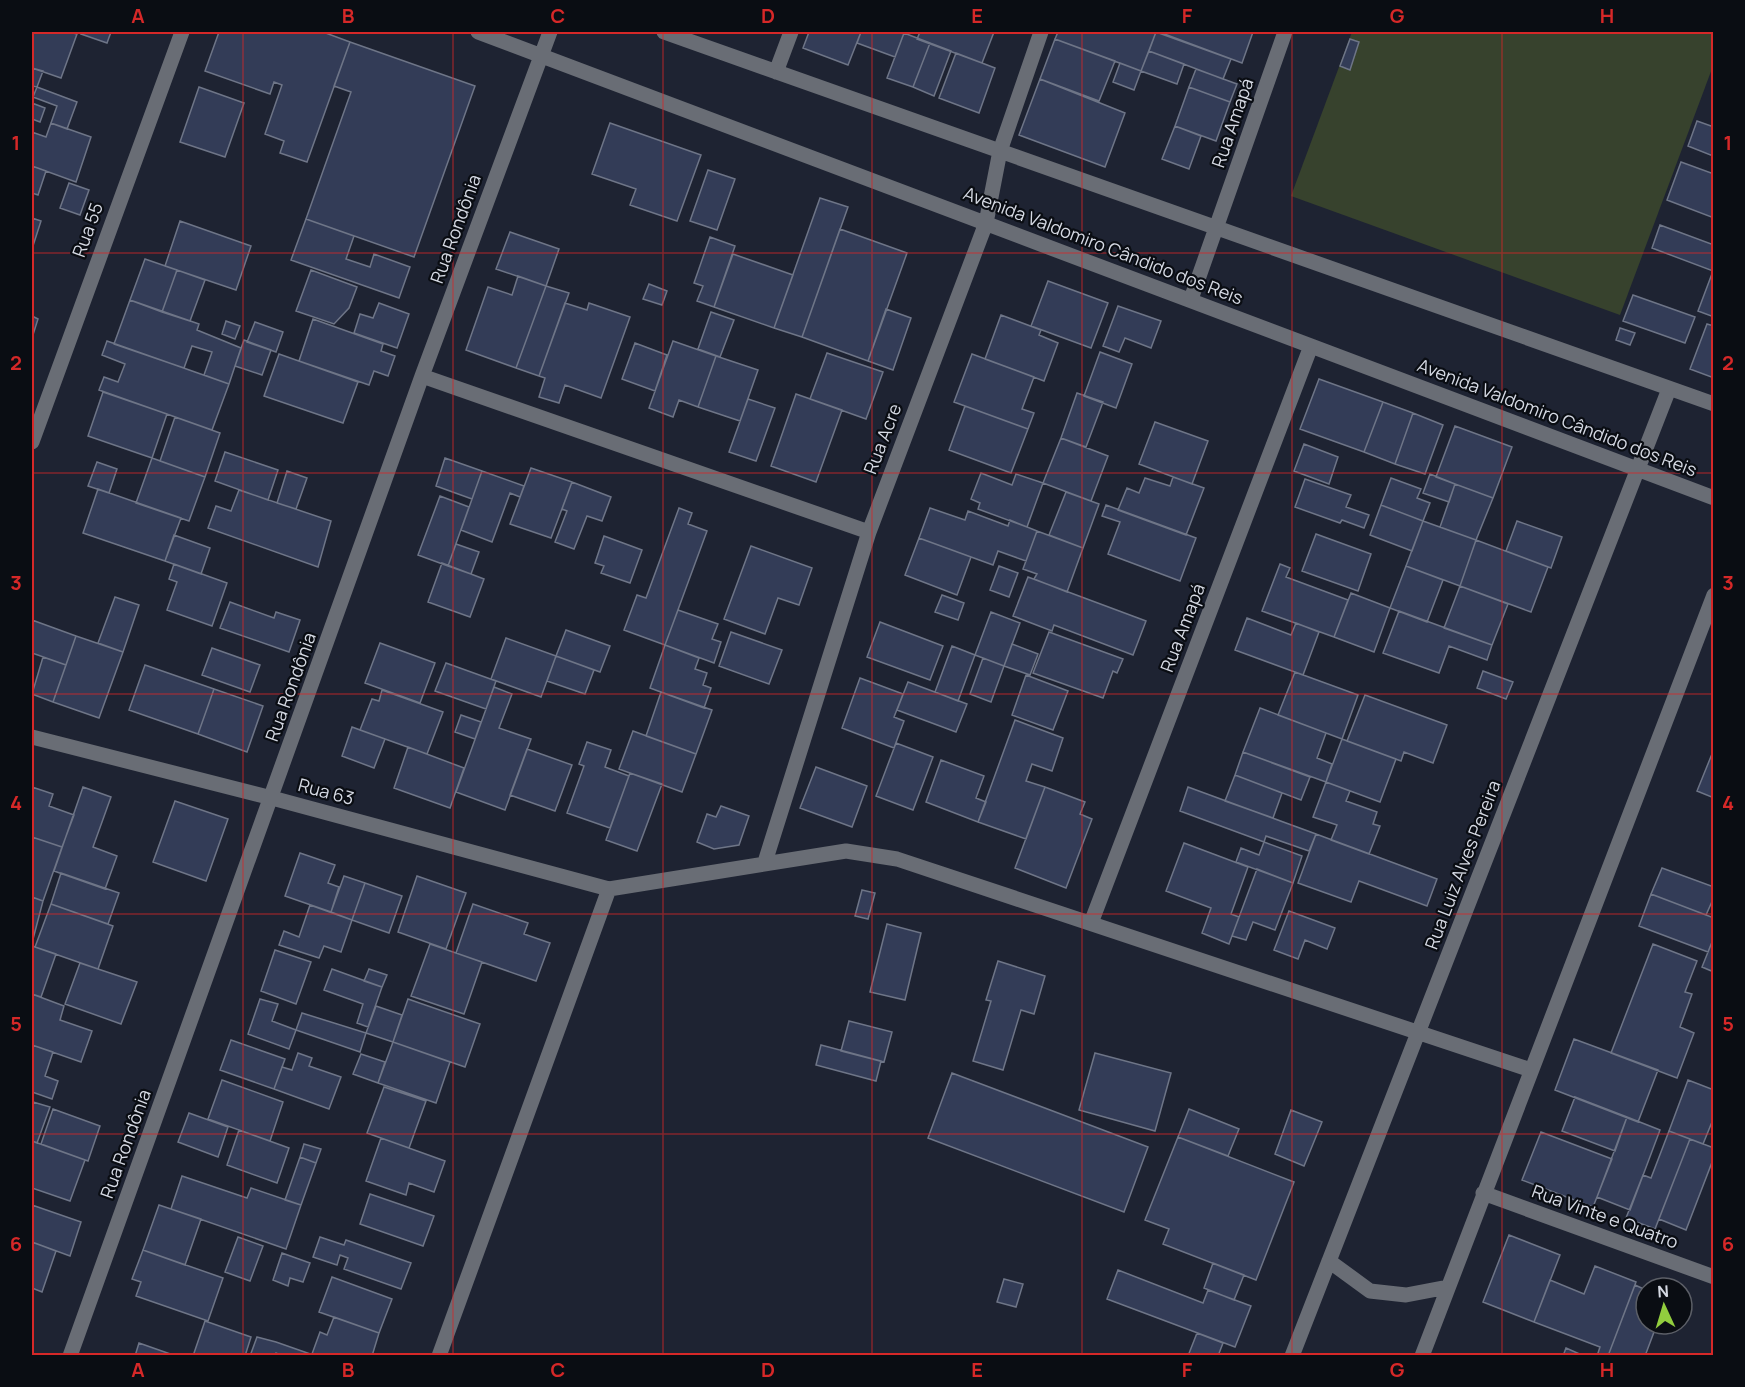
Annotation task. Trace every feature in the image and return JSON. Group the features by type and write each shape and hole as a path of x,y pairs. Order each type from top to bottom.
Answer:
{"street":[{"name":"Rua 55","path":"32,442 182,32"},
{"name":"Avenida Valdomiro Cândido dos Reis","path":"478,32 1191,299 1713,498"},
{"name":"Rua Rondônia","path":"70,1356 423,376 550,32"},
{"path":"664,32 1713,404"},
{"path":"776,72 790,32"},
{"name":"Rua Acre","path":"765,862 869,532 986,223 1000,151 1041,32"},
{"name":"Rua Amapá","path":"1191,299 1285,32"},
{"name":"Rua Amapá","path":"1091,923 1311,346"},
{"path":"423,376 869,532"},
{"name":"Rua Luiz Alves Pereira","path":"1292,1356 1669,389"},
{"path":"1422,1356 1713,595"},
{"name":"Rua 63","path":"32,737 272,798 609,889"},
{"path":"439,1356 609,889 765,862 846,851 897,859 1531,1070"},
{"name":"Rua Vinte e Quatro","path":"1484,1193 1713,1277"},
{"path":"1329,1261 1370,1291 1406,1295 1448,1287"}],"green space":[{"path":"1352,32 1713,32 1713,66 1620,315 1291,196"}],"building":[{"path":"32,32 77,34 61,78 32,68"},
{"path":"82,32 111,32 107,43 81,34"},
{"path":"219,32 323,32 350,42 307,162 280,153 284,141 265,134 282,85 274,82 270,94 205,71"},
{"path":"809,32 861,32 848,65 803,48"},
{"path":"861,32 904,33 895,57 857,43"},
{"path":"920,32 994,32 982,63 917,39"},
{"path":"1058,32 1156,32 1141,71 1055,39"},
{"path":"1156,32 1231,59 1223,79 1149,51"},
{"path":"1159,32 1253,32 1242,63"},
{"path":"904,33 930,43 913,87 887,78"},
{"path":"1055,39 1115,61 1099,101 1040,79"},
{"path":"1350,39 1359,42 1350,70 1340,66"},
{"path":"350,42 475,86 414,257 306,219 351,92 334,86"},
{"path":"930,43 951,51 934,96 913,87"},
{"path":"1149,51 1184,64 1177,84 1141,71"},
{"path":"956,53 995,68 979,113 939,98"},
{"path":"1120,63 1141,71 1134,90 1113,82"},
{"path":"32,68 43,71 37,87 32,86"},
{"path":"1196,69 1237,84 1230,102 1189,87"},
{"path":"1040,79 1125,113 1105,167 1019,135"},
{"path":"37,87 77,102 67,129 51,123 57,106 33,97"},
{"path":"199,87 244,103 225,157 180,142"},
{"path":"1189,87 1230,102 1216,141 1175,126"},
{"path":"32,103 45,108 40,122 32,119"},
{"path":"1697,121 1714,127 1713,156 1688,146"},
{"path":"51,123 91,137 76,182 32,166 32,132 46,137"},
{"path":"610,123 701,155 677,221 630,205 636,189 592,174"},
{"path":"1175,126 1201,136 1189,169 1162,159"},
{"path":"1681,162 1714,174 1714,218 1667,200"},
{"path":"32,166 46,171 38,195 32,193"},
{"path":"708,170 735,179 717,230 690,221"},
{"path":"69,183 89,190 80,215 60,208"},
{"path":"820,198 848,207 802,337 774,328"},
{"path":"32,218 41,221 32,249"},
{"path":"306,219 354,236 346,259 370,267 374,254 410,267 399,298 291,260"},
{"path":"180,221 251,246 236,290 165,266"},
{"path":"1660,225 1714,245 1713,271 1652,248"},
{"path":"840,229 907,253 868,361 802,337"},
{"path":"510,232 559,249 546,286 496,269"},
{"path":"710,237 735,246 714,307 697,301 703,286 694,283"},
{"path":"733,254 793,275 774,328 714,307"},
{"path":"145,259 177,270 162,312 130,300"},
{"path":"177,270 205,280 190,321 162,312"},
{"path":"311,270 357,287 349,308 334,324 296,311"},
{"path":"1714,271 1714,317 1698,311"},
{"path":"518,276 546,286 516,368 466,350 488,287 512,295"},
{"path":"1048,281 1108,303 1091,348 1031,326"},
{"path":"649,284 667,291 662,305 643,299"},
{"path":"546,286 569,293 539,376 516,368"},
{"path":"1633,295 1695,317 1685,343 1623,321"},
{"path":"130,300 199,324 197,330 241,348 229,384 204,375 212,352 192,346 184,368 114,344"},
{"path":"379,303 409,314 397,348 354,333 360,314 373,318"},
{"path":"565,303 587,310 589,303 630,317 601,398 565,385 559,403 539,397 545,378 539,376"},
{"path":"1118,306 1161,321 1151,348 1125,338 1119,352 1103,346"},
{"path":"886,309 911,318 893,370 868,361"},
{"path":"711,312 734,320 720,357 698,349"},
{"path":"1001,315 1041,330 1039,335 1058,343 1044,381 985,359"},
{"path":"32,316 38,319 32,338"},
{"path":"313,319 383,344 381,351 395,356 388,376 374,371 369,385 299,361"},
{"path":"226,321 240,326 235,339 222,334"},
{"path":"255,322 283,332 276,352 247,342"},
{"path":"1707,324 1714,326 1714,378 1690,369"},
{"path":"1620,328 1635,333 1630,345 1616,340"},
{"path":"244,340 271,350 262,375 235,366"},
{"path":"107,341 229,384 212,430 99,390 104,377 118,382 125,364 102,355"},
{"path":"673,341 716,356 698,407 679,400 673,417 649,408"},
{"path":"635,343 667,355 655,391 622,379"},
{"path":"1100,352 1132,364 1116,408 1084,396"},
{"path":"827,353 883,372 866,419 810,399"},
{"path":"279,354 358,382 343,423 264,396"},
{"path":"972,354 1034,377 1022,409 1034,413 1028,429 954,402"},
{"path":"716,356 758,370 740,421 698,407"},
{"path":"1319,379 1383,402 1364,452 1300,429"},
{"path":"103,392 167,414 152,458 88,436"},
{"path":"1077,393 1103,402 1086,447 1061,438"},
{"path":"796,394 842,410 816,482 771,466"},
{"path":"748,399 775,408 756,461 729,452"},
{"path":"1383,402 1413,413 1395,464 1364,452"},
{"path":"965,406 1028,429 1011,473 949,450"},
{"path":"1413,413 1443,425 1425,474 1395,464"},
{"path":"175,417 220,433 205,477 160,461"},
{"path":"1155,422 1208,441 1192,484 1139,464"},
{"path":"1455,426 1512,447 1493,498 1436,477"},
{"path":"1061,438 1108,456 1091,501 1043,483"},
{"path":"1304,444 1338,457 1329,484 1294,471"},
{"path":"225,452 278,470 268,500 215,481"},
{"path":"152,458 205,477 189,521 136,503"},
{"path":"445,458 482,471 472,499 436,486"},
{"path":"97,462 117,469 109,493 88,486"},
{"path":"531,468 572,482 551,538 510,524"},
{"path":"287,471 307,478 296,509 277,503"},
{"path":"482,471 524,486 520,497 510,493 492,542 461,530"},
{"path":"981,473 1012,485 1016,474 1043,483 1027,527 978,509 980,503 971,499"},
{"path":"1430,474 1455,484 1449,502 1423,493"},
{"path":"1173,477 1204,488 1186,535 1118,510 1127,488 1139,493 1145,478 1170,486"},
{"path":"1391,478 1421,489 1417,498 1430,503 1423,521 1381,505"},
{"path":"1305,479 1351,495 1346,507 1369,515 1364,528 1342,520 1340,523 1295,507"},
{"path":"572,482 611,497 602,521 587,516 574,549 555,542 567,511 562,509"},
{"path":"1455,484 1493,498 1476,540 1440,527"},
{"path":"98,489 181,518 165,561 83,533"},
{"path":"239,490 331,521 318,567 208,528 216,506 231,511"},
{"path":"1066,492 1099,504 1083,548 1049,535"},
{"path":"440,496 469,507 448,566 418,555"},
{"path":"1106,505 1196,538 1180,581 1108,554 1120,522 1102,516"},
{"path":"1381,505 1423,521 1412,551 1370,535"},
{"path":"679,508 692,513 688,524 707,531 665,645 624,630 637,595 646,598"},
{"path":"930,508 965,520 968,511 1008,526 1010,520 1037,531 1026,561 998,551 993,565 919,538"},
{"path":"1423,521 1476,540 1460,586 1406,566"},
{"path":"1517,521 1562,537 1551,568 1506,551"},
{"path":"1037,531 1083,548 1067,592 1034,579 1037,574 1023,569"},
{"path":"1316,534 1371,554 1358,591 1302,571"},
{"path":"174,535 210,548 201,574 165,561"},
{"path":"604,536 642,550 630,583 601,573 604,566 595,563"},
{"path":"919,538 971,557 957,595 905,575"},
{"path":"1476,540 1548,567 1531,612 1460,586"},
{"path":"456,544 479,552 471,574 448,566"},
{"path":"751,546 812,568 799,605 778,598 765,634 724,619"},
{"path":"442,563 484,579 470,617 428,602"},
{"path":"174,564 227,583 212,626 167,610 177,582 169,579"},
{"path":"1280,564 1290,568 1286,577 1348,600 1334,637 1262,611"},
{"path":"999,566 1018,573 1009,597 990,590"},
{"path":"1406,566 1443,580 1427,622 1390,608"},
{"path":"1028,577 1146,621 1133,655 1054,625 1052,631 1013,616"},
{"path":"1460,586 1508,604 1492,645 1444,628"},
{"path":"1351,593 1390,608 1374,652 1334,637"},
{"path":"942,595 964,603 958,620 935,612"},
{"path":"115,597 139,605 123,652 98,643"},
{"path":"230,602 274,618 276,612 300,620 289,652 220,628"},
{"path":"678,610 718,624 712,639 721,642 714,663 665,645"},
{"path":"1399,611 1492,645 1487,660 1449,646 1439,673 1383,653"},
{"path":"991,612 1020,623 1004,666 975,655"},
{"path":"1247,618 1291,635 1296,623 1319,632 1303,675 1235,650"},
{"path":"32,620 76,636 66,665 32,653"},
{"path":"880,622 943,646 930,680 867,657"},
{"path":"566,630 610,646 600,672 556,656"},
{"path":"731,632 782,650 769,684 719,666"},
{"path":"1049,632 1123,659 1117,673 1113,671 1103,698 1033,673"},
{"path":"76,636 123,652 99,718 53,702"},
{"path":"506,638 556,656 541,697 491,679"},
{"path":"380,643 435,663 420,703 365,683"},
{"path":"1012,644 1038,654 1030,675 1004,666"},
{"path":"665,645 699,658 695,669 707,673 703,685 711,688 704,708 650,688"},
{"path":"952,646 975,655 958,701 935,692"},
{"path":"212,648 260,665 250,692 202,675"},
{"path":"556,656 594,670 585,694 547,681"},
{"path":"43,657 66,665 53,702 32,694"},
{"path":"983,658 1004,666 991,702 970,694"},
{"path":"446,663 496,681 486,709 435,691"},
{"path":"145,665 214,689 198,734 129,710"},
{"path":"1483,671 1513,682 1506,699 1477,688"},
{"path":"1295,672 1358,695 1342,739 1278,715"},
{"path":"1026,675 1068,691 1053,730 1012,715"},
{"path":"860,678 903,694 894,717 904,721 894,748 842,728"},
{"path":"908,682 967,704 956,732 897,710"},
{"path":"494,687 512,694 499,728 531,739 505,810 456,792"},
{"path":"214,689 263,706 247,752 198,734"},
{"path":"382,690 443,712 427,754 360,730 372,699 379,701"},
{"path":"661,692 712,710 696,754 646,736"},
{"path":"1365,695 1447,725 1433,763 1404,752 1401,761 1347,741"},
{"path":"1260,708 1326,733 1317,758 1332,764 1326,782 1243,752"},
{"path":"461,715 481,722 475,739 455,732"},
{"path":"1015,720 1063,738 1052,771 1032,764 1026,781 1045,787 1026,839 978,822"},
{"path":"352,727 385,739 374,768 342,756"},
{"path":"633,731 696,754 682,792 619,769"},
{"path":"1342,739 1396,759 1380,802 1326,782"},
{"path":"587,742 611,750 605,767 629,776 610,828 567,813 584,766 579,764"},
{"path":"896,743 933,757 913,810 876,796"},
{"path":"408,747 464,768 450,808 394,788"},
{"path":"527,749 572,765 555,811 510,795"},
{"path":"1714,749 1714,798 1697,791"},
{"path":"1243,752 1310,777 1301,800 1235,775"},
{"path":"941,760 984,776 976,798 986,802 978,822 926,802"},
{"path":"816,767 867,786 852,827 800,808"},
{"path":"630,773 662,784 637,851 606,840"},
{"path":"1235,775 1282,793 1273,818 1225,801"},
{"path":"1326,782 1350,791 1346,801 1377,812 1373,824 1380,826 1369,854 1331,840 1337,825 1313,817"},
{"path":"32,787 53,794 49,806 74,815 62,847 32,837"},
{"path":"83,787 111,797 93,847 117,856 105,889 54,871"},
{"path":"1045,787 1085,802 1080,814 1092,819 1066,888 1015,868"},
{"path":"1188,787 1316,834 1309,851 1266,836 1264,842 1180,811"},
{"path":"175,801 228,819 206,881 153,862"},
{"path":"721,806 749,816 739,845 714,849 697,842 707,814 716,817"},
{"path":"1316,834 1437,879 1427,906 1359,881 1351,902 1298,883"},
{"path":"32,837 62,847 43,901 32,897"},
{"path":"1264,842 1302,856 1293,883 1236,862 1241,848 1259,855"},
{"path":"1184,843 1248,867 1231,914 1239,917 1229,944 1202,933 1211,908 1166,891"},
{"path":"300,853 335,865 328,883 339,887 331,912 285,896"},
{"path":"1662,868 1714,887 1714,897 1706,915 1651,894"},
{"path":"1257,869 1293,883 1275,930 1253,922 1246,940 1232,936"},
{"path":"61,873 119,893 108,924 51,904"},
{"path":"344,876 365,883 352,920 331,912"},
{"path":"417,876 466,893 446,949 398,932"},
{"path":"365,883 402,896 389,933 352,920"},
{"path":"862,890 875,893 868,919 855,916"},
{"path":"1651,894 1714,918 1714,937 1708,952 1639,926"},
{"path":"32,897 43,901 32,943"},
{"path":"51,904 113,926 98,969 35,947"},
{"path":"473,904 528,923 524,934 550,943 536,981 456,953"},
{"path":"310,905 352,920 341,952 324,946 319,958 279,945 284,931 299,937"},
{"path":"1289,911 1335,928 1327,949 1305,940 1298,959 1274,950"},
{"path":"887,924 921,933 905,1000 870,992"},
{"path":"1714,937 1714,972 1702,967"},
{"path":"430,944 482,962 464,1014 411,996"},
{"path":"1653,944 1697,961 1685,992 1692,994 1680,1027 1694,1033 1677,1078 1611,1053"},
{"path":"32,946 56,954 41,997 32,994"},
{"path":"275,950 311,962 296,1004 261,991"},
{"path":"998,961 1045,976 1034,1014 1021,1010 1003,1070 973,1061 991,1001 986,1000"},
{"path":"80,963 137,982 121,1024 65,1004"},
{"path":"332,969 382,987 368,1027 357,1023 363,1004 324,990"},
{"path":"369,969 387,975 382,987 364,981"},
{"path":"32,994 64,1006 60,1020 92,1031 81,1062 32,1045"},
{"path":"260,999 278,1004 272,1021 296,1030 289,1049 248,1034"},
{"path":"408,999 480,1024 465,1067 393,1042"},
{"path":"376,1006 402,1015 393,1042 366,1033"},
{"path":"302,1013 366,1033 360,1052 296,1030"},
{"path":"849,1021 892,1032 884,1062 841,1051"},
{"path":"1574,1039 1658,1070 1638,1122 1555,1090"},
{"path":"231,1040 285,1059 274,1089 220,1070"},
{"path":"393,1042 450,1062 436,1103 378,1083"},
{"path":"32,1045 53,1052 45,1076 58,1081 52,1099 32,1092"},
{"path":"821,1045 881,1061 876,1081 816,1065"},
{"path":"298,1053 312,1058 309,1066 341,1077 329,1109 274,1089 282,1067 292,1070"},
{"path":"1095,1053 1171,1073 1155,1131 1079,1110"},
{"path":"361,1054 385,1062 378,1083 353,1074"},
{"path":"952,1073 1148,1147 1124,1212 928,1138"},
{"path":"222,1080 283,1102 270,1141 208,1119"},
{"path":"1688,1080 1714,1090 1714,1117 1703,1144 1669,1131"},
{"path":"384,1087 426,1101 409,1148 367,1133"},
{"path":"1575,1097 1627,1117 1615,1151 1562,1131"},
{"path":"33,1102 50,1107 37,1143 32,1141"},
{"path":"53,1109 100,1126 88,1161 41,1144"},
{"path":"1189,1109 1239,1129 1228,1156 1178,1137"},
{"path":"1291,1110 1322,1122 1304,1166 1275,1154"},
{"path":"189,1113 228,1127 218,1157 178,1142"},
{"path":"1627,1117 1660,1130 1630,1210 1597,1197"},
{"path":"239,1130 289,1148 277,1183 227,1165"},
{"path":"1669,1131 1690,1139 1655,1229 1626,1218 1643,1175 1651,1178"},
{"path":"1541,1132 1612,1159 1593,1207 1522,1180"},
{"path":"1178,1137 1294,1182 1256,1280 1163,1244 1169,1229 1145,1220"},
{"path":"381,1138 445,1161 434,1192 409,1183 406,1195 366,1181"},
{"path":"1690,1139 1714,1148 1714,1157 1686,1230 1659,1219"},
{"path":"32,1141 85,1160 70,1201 32,1188"},
{"path":"304,1144 321,1149 316,1163 300,1157"},
{"path":"300,1157 316,1163 301,1205 285,1200"},
{"path":"182,1176 247,1198 251,1188 301,1205 286,1249 171,1209"},
{"path":"370,1194 434,1216 423,1246 360,1224"},
{"path":"32,1205 81,1222 70,1256 32,1242"},
{"path":"159,1205 201,1219 185,1265 143,1250"},
{"path":"1509,1235 1560,1255 1534,1322 1483,1302"},
{"path":"238,1237 263,1246 250,1281 225,1272"},
{"path":"320,1237 344,1245 346,1240 411,1263 401,1289 344,1269 348,1258 340,1255 337,1265 313,1257"},
{"path":"32,1242 56,1251 42,1292 32,1288"},
{"path":"143,1250 223,1278 208,1321 136,1296 141,1282 132,1279"},
{"path":"282,1253 310,1263 303,1282 290,1278 288,1286 273,1280"},
{"path":"1213,1263 1244,1275 1234,1300 1204,1288"},
{"path":"1595,1266 1634,1281 1634,1287 1608,1356 1597,1356 1600,1347 1534,1322 1550,1280 1584,1294"},
{"path":"1118,1270 1203,1303 1208,1290 1251,1306 1235,1347 1107,1299"},
{"path":"332,1277 392,1299 379,1333 319,1312"},
{"path":"1004,1279 1023,1284 1016,1307 997,1302"},
{"path":"1634,1288 1634,1336 1652,1336 1645,1356 1608,1356"},
{"path":"334,1317 379,1333 372,1356 312,1354 320,1332 327,1335"},
{"path":"205,1321 251,1337 245,1356 193,1356"},
{"path":"1197,1333 1223,1343 1218,1356 1188,1356"},
{"path":"257,1337 316,1356 283,1356 276,1353 275,1356 250,1356"},
{"path":"139,1343 176,1356 135,1356"},
{"path":"1566,1348 1584,1356 1563,1356"}]}
